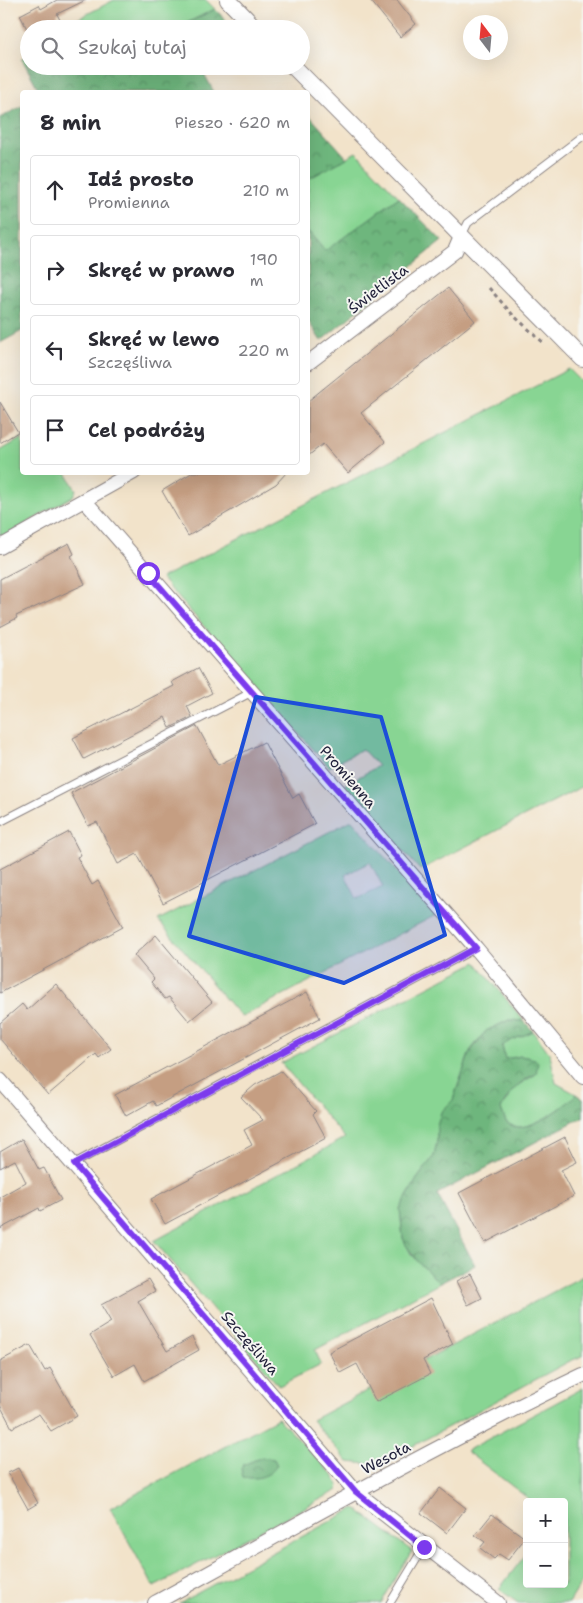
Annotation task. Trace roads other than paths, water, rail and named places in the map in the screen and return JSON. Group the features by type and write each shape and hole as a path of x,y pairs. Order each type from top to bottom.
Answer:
{"street":[{"path":"228,0 247,20"},
{"path":"302,75 583,359"},
{"name":"Świetlista","path":"310,360 455,251 462,237"},
{"path":"0,547 129,475"},
{"name":"Promienna","path":"84,501 476,948 583,1077"},
{"name":"Szczęśliwa","path":"0,1080 356,1492 498,1603"},
{"name":"Wesoła","path":"155,1603 356,1492 541,1394 583,1375"}],"lane":[{"path":"462,237 468,223 583,136"},
{"path":"0,822 252,692"},
{"path":"74,1164 476,948"},
{"path":"390,1603 424,1547"}]}
